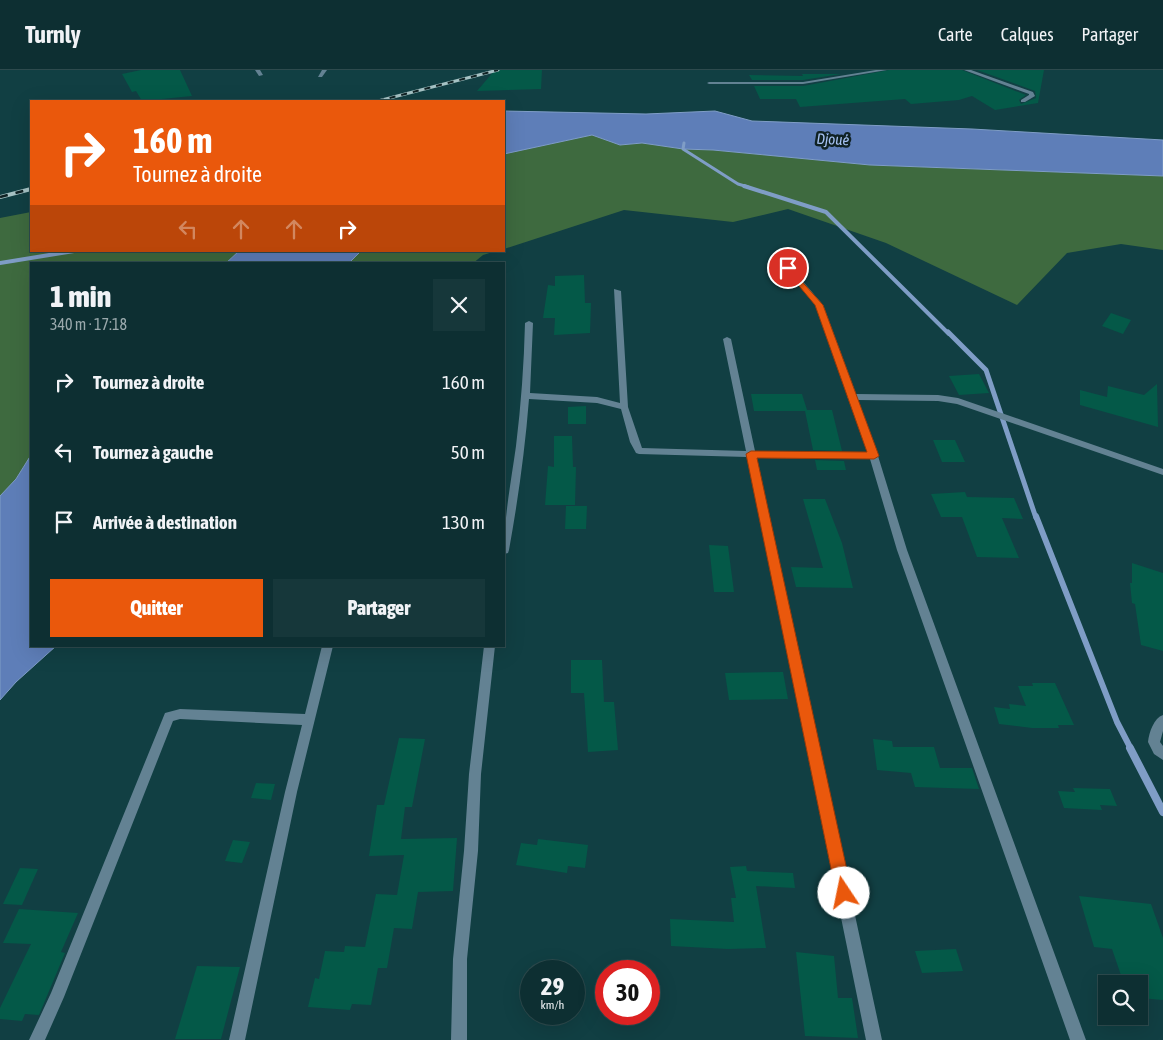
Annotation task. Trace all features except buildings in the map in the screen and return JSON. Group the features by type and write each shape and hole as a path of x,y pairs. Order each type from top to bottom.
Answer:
{"street":[{"path":"257,70 261,75"},
{"path":"320,76 324,70"},
{"path":"709,83 803,83 883,70"},
{"path":"966,70 1031,93 1032,96 1023,101"},
{"path":"781,259 819,305 874,456 902,550 1078,1040"},
{"path":"617,290 624,407 632,427 635,446 639,451 874,456"},
{"path":"505,545 515,494 527,396 529,323"},
{"path":"727,338 874,1040"},
{"path":"527,396 598,400 624,407"},
{"path":"851,397 938,398 958,401 1163,472"},
{"path":"237,1040 291,792 328,647"},
{"path":"460,1040 460,959 471,851 475,774 490,647"},
{"path":"37,1040 57,997 169,717 180,714 309,720"},
{"path":"1163,720 1152,740 1156,749 1163,754"}],"green space":[{"path":"592,135 620,145 642,143 683,149 713,150 870,165 1163,176 1163,250 1121,244 1067,253 1017,305 886,243 788,209 733,222 624,210 505,249 505,154"},
{"path":"30,212 30,252 238,252 227,262 30,262 30,457 16,479 0,496 0,218"},
{"path":"360,252 493,252 483,255 474,262 350,262"}],"water":[{"name":"Djoué","path":"505,111 646,114 715,111 752,121 972,129 1163,140 1163,176 870,165 713,150 683,149 642,143 620,145 592,135 505,154"},
{"path":"238,252 360,252 350,262 227,262"},
{"path":"30,457 30,647 55,647 16,682 0,700 0,496 16,479"}],"waterway":[{"path":"684,143 683,149 738,184 748,187"},
{"path":"744,186 826,212 949,334"},
{"path":"0,263 68,252"},
{"path":"948,332 986,370 1036,518"},
{"path":"1036,516 1117,722 1131,749"},
{"path":"1130,748 1163,812"}],"railway":[{"path":"382,100 498,70"},
{"path":"0,197 30,189"}],"route":[{"path":"788,268 808,289 819,305 874,456 751,454 844,893"}]}
